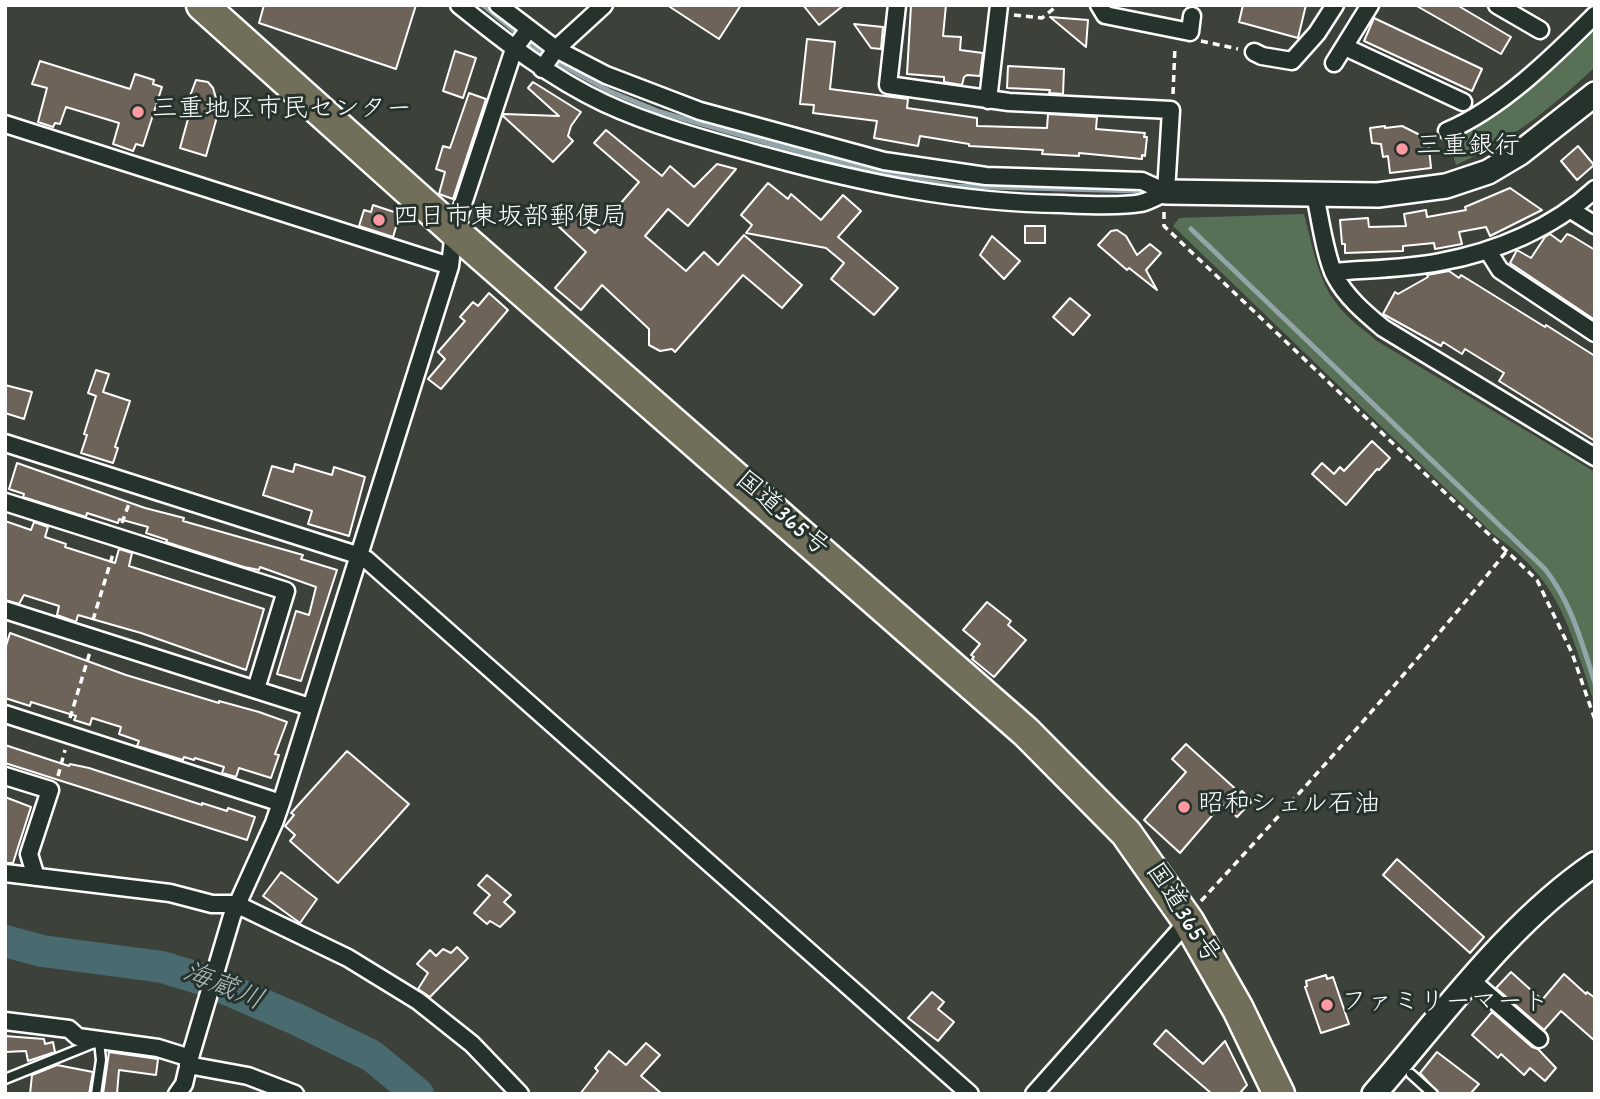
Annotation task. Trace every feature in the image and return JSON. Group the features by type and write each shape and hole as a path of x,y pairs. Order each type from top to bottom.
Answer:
{"highway":[{"name":"国道365号","path":"202,5 454,231 1027,732 1126,833 1187,919 1238,1009 1279,1094"}],"street":[{"path":"459,5 542,69 601,102 685,135 892,188 958,199 1053,204 1142,203 1166,192"},
{"path":"498,5 556,49 606,75 700,111 884,160 986,176 1142,181 1166,192 1397,194 1462,182 1488,172 1590,106"},
{"path":"542,69 556,49 604,5"},
{"path":"897,5 888,85 988,100 1171,110 1166,192"},
{"path":"1099,5 1105,15 1186,26"},
{"path":"1254,52 1292,61 1317,33 1335,5"},
{"path":"1334,64 1370,5"},
{"path":"1497,5 1539,30"},
{"path":"988,100 999,9"},
{"path":"1447,131 1504,96 1595,15"},
{"path":"177,1094 184,1084 234,910 281,803 450,266 454,231 514,49 529,29"},
{"path":"1345,47 1462,102"},
{"path":"5,124 450,266"},
{"path":"1333,272 1440,262 1488,251 1538,229 1571,210 1595,189"},
{"path":"1315,195 1333,272 1349,297 1383,328 1595,457"},
{"path":"1571,210 1595,225"},
{"path":"1488,251 1500,270 1595,333"},
{"path":"5,443 367,560 971,1094"},
{"path":"5,502 286,591 256,689"},
{"path":"5,610 310,707"},
{"path":"5,714 281,803"},
{"path":"5,776 50,790 29,854 36,877"},
{"path":"1374,1094 1528,919 1569,881 1595,864"},
{"path":"5,873 170,894 212,904 234,910 348,958 418,1001 472,1044 520,1094"},
{"path":"1034,1094 1187,919"},
{"path":"1472,981 1539,1039"},
{"path":"5,1021 69,1029 78,1037 99,1041 158,1048 248,1076 295,1094"}],"lane":[{"path":"5,1079 99,1041 101,1060 96,1094"},
{"path":"1411,1074 1433,1094"}],"path":[{"path":"999,9 1042,18 1058,5"},
{"path":"1186,26 1203,42 1254,52"},
{"path":"1171,110 1186,26"},
{"path":"1166,192 1164,226 1537,580 1572,653 1595,720"},
{"path":"1187,919 1452,619 1506,552"}],"green space":[{"path":"1595,25 1595,67 1562,97 1513,134 1456,165 1448,139 1480,120"},
{"path":"1304,214 1324,283 1336,303 1355,323 1377,341 1595,472 1595,704 1561,610 1535,571 1494,535 1173,226 1179,218"}],"building":[{"path":"264,5 416,5 396,69 259,23"},
{"path":"667,5 741,5 719,39"},
{"path":"803,5 844,5 819,25"},
{"path":"911,5 946,5 943,36 961,37 960,50 983,53 980,76 967,75 962,85 944,82 944,77 907,74"},
{"path":"1243,5 1306,5 1298,38 1239,22"},
{"path":"1415,5 1457,5 1511,37 1501,54"},
{"path":"1050,17 1088,20 1086,47"},
{"path":"1374,18 1482,69 1472,91 1364,41"},
{"path":"854,24 883,27 881,49 871,48"},
{"path":"807,39 835,42 830,89 908,99 907,108 977,118 977,126 1047,128 1048,114 1097,117 1096,129 1145,133 1145,156 1142,155 1142,159 1079,153 1079,156 1042,154 1043,150 969,146 920,136 918,146 874,138 877,121 813,113 814,105 800,104"},
{"path":"455,51 476,58 463,98 443,91"},
{"path":"40,61 130,89 135,74 154,80 153,84 162,87 143,146 136,144 133,151 113,144 119,123 66,107 60,124 55,123 53,127 38,122 47,88 32,84"},
{"path":"1008,66 1064,69 1063,94 1049,93 1050,90 1007,88"},
{"path":"196,80 208,82 216,98 222,99 206,156 180,148 194,97 190,96"},
{"path":"533,82 581,112 571,126 568,136 573,141 553,162 503,116 559,116 528,88"},
{"path":"469,93 486,99 453,199 439,194 445,172 436,169 443,146 450,148"},
{"path":"1402,126 1428,139 1431,168 1390,173 1388,156 1383,157 1381,144 1372,143 1370,128"},
{"path":"606,130 662,176 670,166 694,187 717,164 736,169 688,226 668,209 645,236 686,271 704,252 718,265 744,235 802,285 782,308 743,275 675,352 672,349 660,351 649,345 649,329 602,285 581,310 555,288 586,252 557,225 569,211 595,233 639,182 594,143"},
{"path":"1578,146 1594,165 1577,180 1561,161"},
{"path":"768,183 788,199 791,194 821,220 843,195 861,211 838,237 898,288 874,315 831,279 844,263 826,248 746,233 752,225 741,215"},
{"path":"1510,188 1542,210 1490,236 1486,227 1459,232 1462,244 1435,249 1434,243 1403,246 1403,251 1345,253 1340,220 1368,218 1369,227 1406,226 1404,214 1426,210 1427,217 1466,210 1465,207"},
{"name":"四日市東坂部郵便局","path":"373,205 400,214 393,237 359,226 364,210 371,212"},
{"path":"1025,226 1045,226 1045,243 1025,243"},
{"path":"1117,230 1126,236 1137,255 1150,244 1161,253 1146,270 1157,290 1129,268 1127,270 1098,245 1111,231"},
{"path":"1550,234 1561,242 1567,234 1595,250 1595,320 1510,263 1517,250 1531,258"},
{"path":"992,236 1020,261 1004,279 980,255"},
{"path":"1449,271 1459,278 1461,275 1595,356 1595,441 1499,381 1504,373 1465,349 1462,354 1443,342 1441,346 1383,314 1395,292 1398,294 1428,277 1427,275"},
{"path":"489,293 508,310 441,389 428,379 445,359 438,352 465,321 460,317 473,302 478,306"},
{"path":"1070,298 1090,315 1073,335 1053,317"},
{"path":"96,370 109,374 103,392 130,401 115,447 118,448 113,463 81,453 96,396 88,393"},
{"path":"5,385 32,392 24,419 5,413"},
{"path":"1372,441 1390,458 1346,505 1312,474 1322,463 1334,474 1340,467 1344,471"},
{"path":"17,463 145,508 184,518 183,521 303,555 301,559 337,570 301,681 277,674 296,611 309,615 316,587 260,567 259,570 244,567 166,542 167,540 146,533 148,527 119,519 118,523 87,513 86,517 23,497 24,494 9,489"},
{"path":"295,464 332,475 334,467 365,477 349,536 308,524 312,511 263,495 272,466 293,472"},
{"path":"5,521 31,530 34,522 48,527 45,537 66,544 65,547 115,563 119,549 132,553 129,566 264,609 246,670 141,633 78,615 76,622 57,615 59,606 24,595 19,604 5,600"},
{"path":"987,602 1011,621 1008,625 1026,640 994,677 972,659 974,657 971,655 980,644 963,630"},
{"path":"10,633 126,675 287,722 275,754 279,755 271,778 239,768 236,777 222,773 224,767 195,758 184,757 183,760 137,746 139,741 119,734 121,727 92,718 90,725 74,720 76,716 31,702 30,706 5,698 5,649"},
{"path":"1186,744 1252,801 1237,817 1222,804 1180,853 1144,820 1186,772 1172,759"},
{"path":"5,745 69,766 89,768 202,805 227,811 228,808 255,817 247,840 5,763"},
{"path":"347,751 409,804 338,883 290,841 295,835 285,826 294,815 291,813"},
{"path":"5,797 31,807 13,863 5,863"},
{"path":"1397,859 1484,937 1470,953 1383,875"},
{"path":"281,872 317,899 300,923 263,896"},
{"path":"487,875 511,895 504,902 515,912 500,927 490,921 487,924 474,913 490,895 478,885"},
{"path":"457,947 468,958 430,997 418,989 428,973 417,964 430,950 436,956 443,949 451,953"},
{"path":"1511,972 1542,1000 1564,974 1586,994 1587,992 1595,998 1595,1041 1561,1011 1544,1030 1496,988"},
{"name":"ファミリーマート","path":"1326,975 1327,979 1333,977 1349,1024 1321,1033 1305,987 1306,981"},
{"path":"932,992 944,1002 938,1009 954,1022 938,1041 908,1018"},
{"path":"1492,1012 1532,1047 1538,1049 1556,1068 1545,1081 1530,1068 1524,1075 1501,1054 1498,1058 1472,1035"},
{"path":"1166,1030 1203,1064 1225,1041 1247,1085 1239,1094 1212,1094 1154,1044"},
{"path":"5,1036 44,1039 45,1044 53,1042 55,1052 28,1061 26,1051 5,1052"},
{"path":"646,1043 660,1055 641,1076 662,1094 580,1094 598,1071 595,1068 609,1051 626,1065"},
{"path":"109,1052 158,1059 156,1075 119,1070 117,1094 103,1094"},
{"path":"1437,1052 1479,1084 1470,1094 1439,1094 1420,1073"},
{"path":"57,1065 93,1072 89,1094 30,1094 32,1075"}],"waterway":[{"path":"483,5 544,55 609,91 660,112 768,143 868,170 954,186 1138,191"},
{"path":"1191,229 1545,569 1569,609 1595,683"},
{"name":"海蔵川","path":"5,941 42,951 162,967 208,981 372,1056 418,1094"}],"place":[{"name":"三重地区市民センター","path":"138,112"},
{"name":"三重銀行","path":"1402,149"},
{"name":"四日市東坂部郵便局","path":"379,220"},
{"name":"昭和シェル石油","path":"1184,807"},
{"name":"ファミリーマート","path":"1327,1005"}]}
